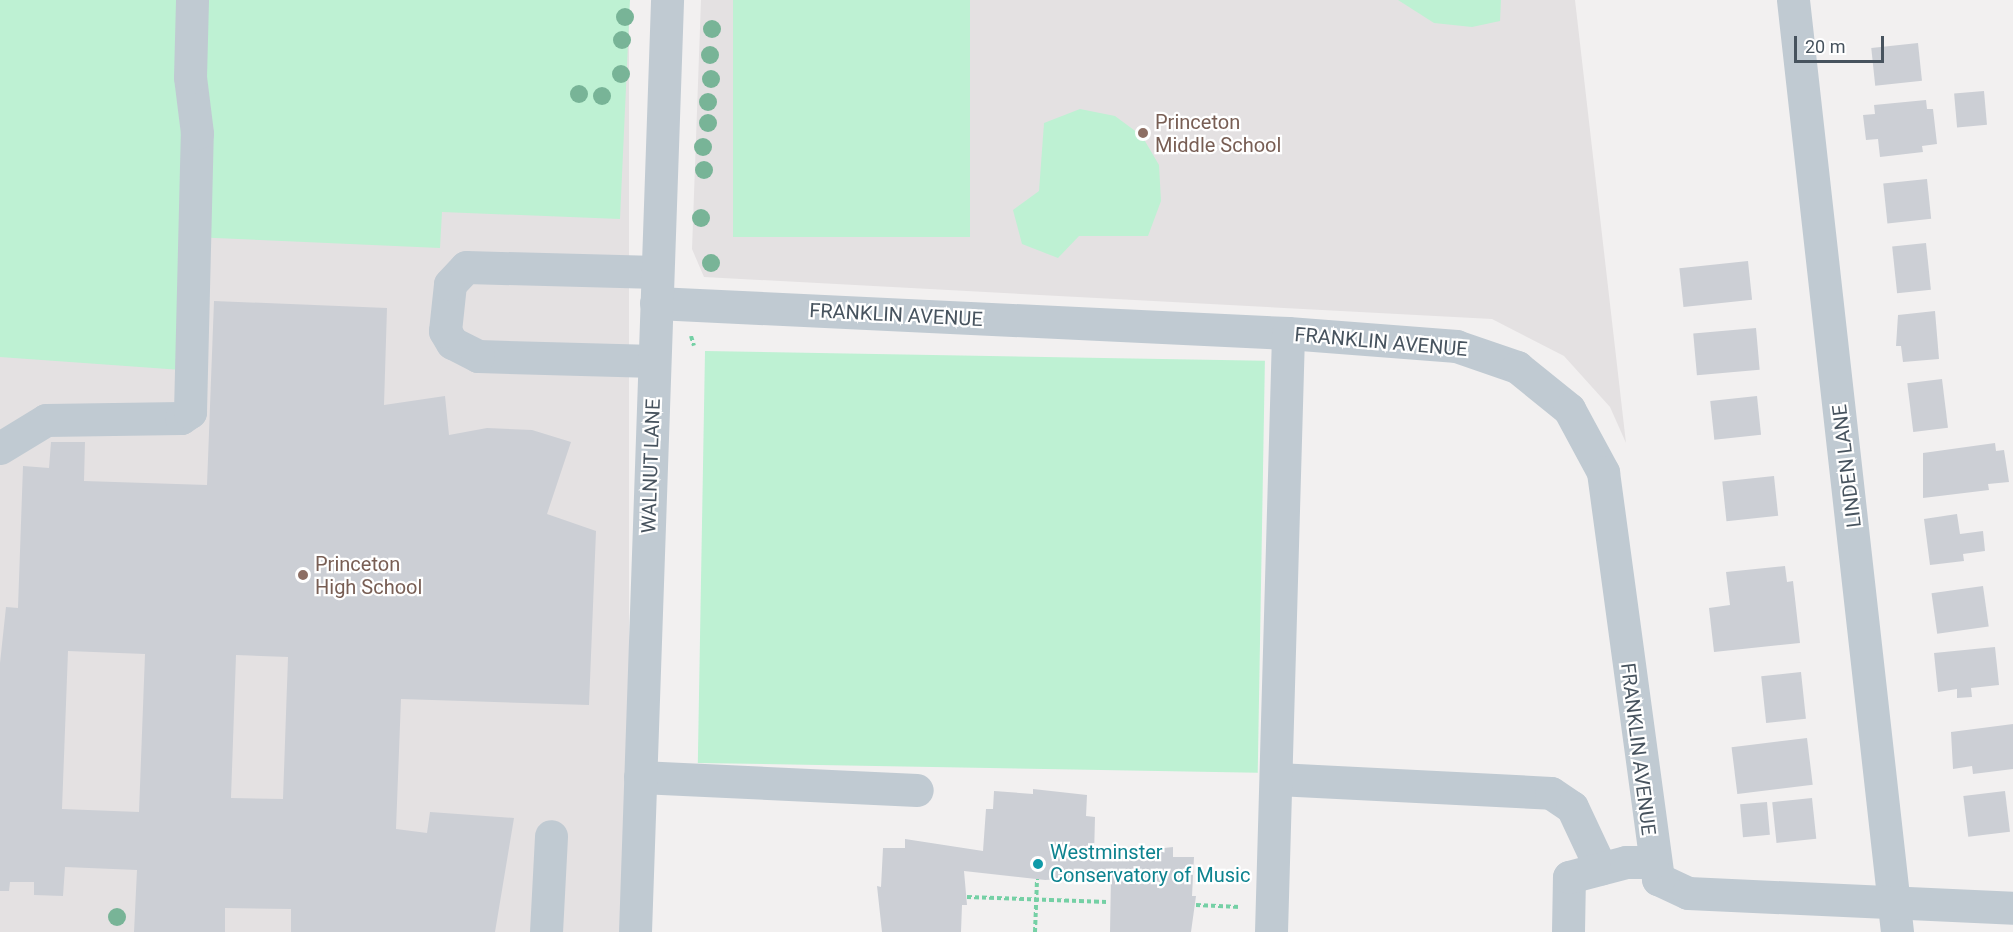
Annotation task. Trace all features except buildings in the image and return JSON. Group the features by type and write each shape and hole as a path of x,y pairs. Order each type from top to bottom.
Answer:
{"street":[{"path":"0,448 46,420 181,418 190,412 197,132 190,77 192,0"},
{"name":"WALNUT LANE","path":"635,932 667,0"},
{"name":"LINDEN LANE","path":"1793,0 1898,918"},
{"name":"FRANKLIN AVENUE","path":"654,361 478,356 452,344 446,321 450,284 459,271 475,265 657,288 1455,346 1486,353 1544,385 1575,418 1603,472 1652,862 1658,879 1688,893 1898,918 2013,908"},
{"path":"1272,932 1288,333"},
{"path":"640,777 917,790"},
{"path":"1277,779 1551,793 1572,807 1601,869"},
{"path":"546,932 551,836"},
{"path":"1568,932 1569,877 1601,869 1652,862"}],"path":[{"path":"691,336 694,346"},
{"path":"1035,932 1037,879"},
{"path":"967,897 1036,902 1107,902"},
{"path":"1196,905 1249,908"}],"shaded area":[{"name":"Princeton High School","path":"0,0 629,0 629,932 0,932"},
{"name":"Princeton Middle School","path":"701,0 1575,0 1626,443 1610,407 1564,356 1492,319 704,277 692,249"}],"green space":[{"path":"0,0 630,0 620,219 442,212 440,248 192,237 182,370 0,357"},
{"path":"733,0 970,0 970,237 733,237"},
{"path":"1398,0 1501,0 1500,21 1472,27 1434,23"},
{"path":"1080,109 1115,116 1142,136 1159,165 1161,201 1148,236 1079,236 1058,258 1022,244 1013,210 1039,191 1044,123"},
{"path":"705,351 1265,361 1258,773 698,763"}],"place":[{"name":"Princeton Middle School","path":"1143,133"},
{"name":"Princeton High School","path":"303,575"},
{"name":"Westminster Conservatory of Music","path":"1038,864"}]}
